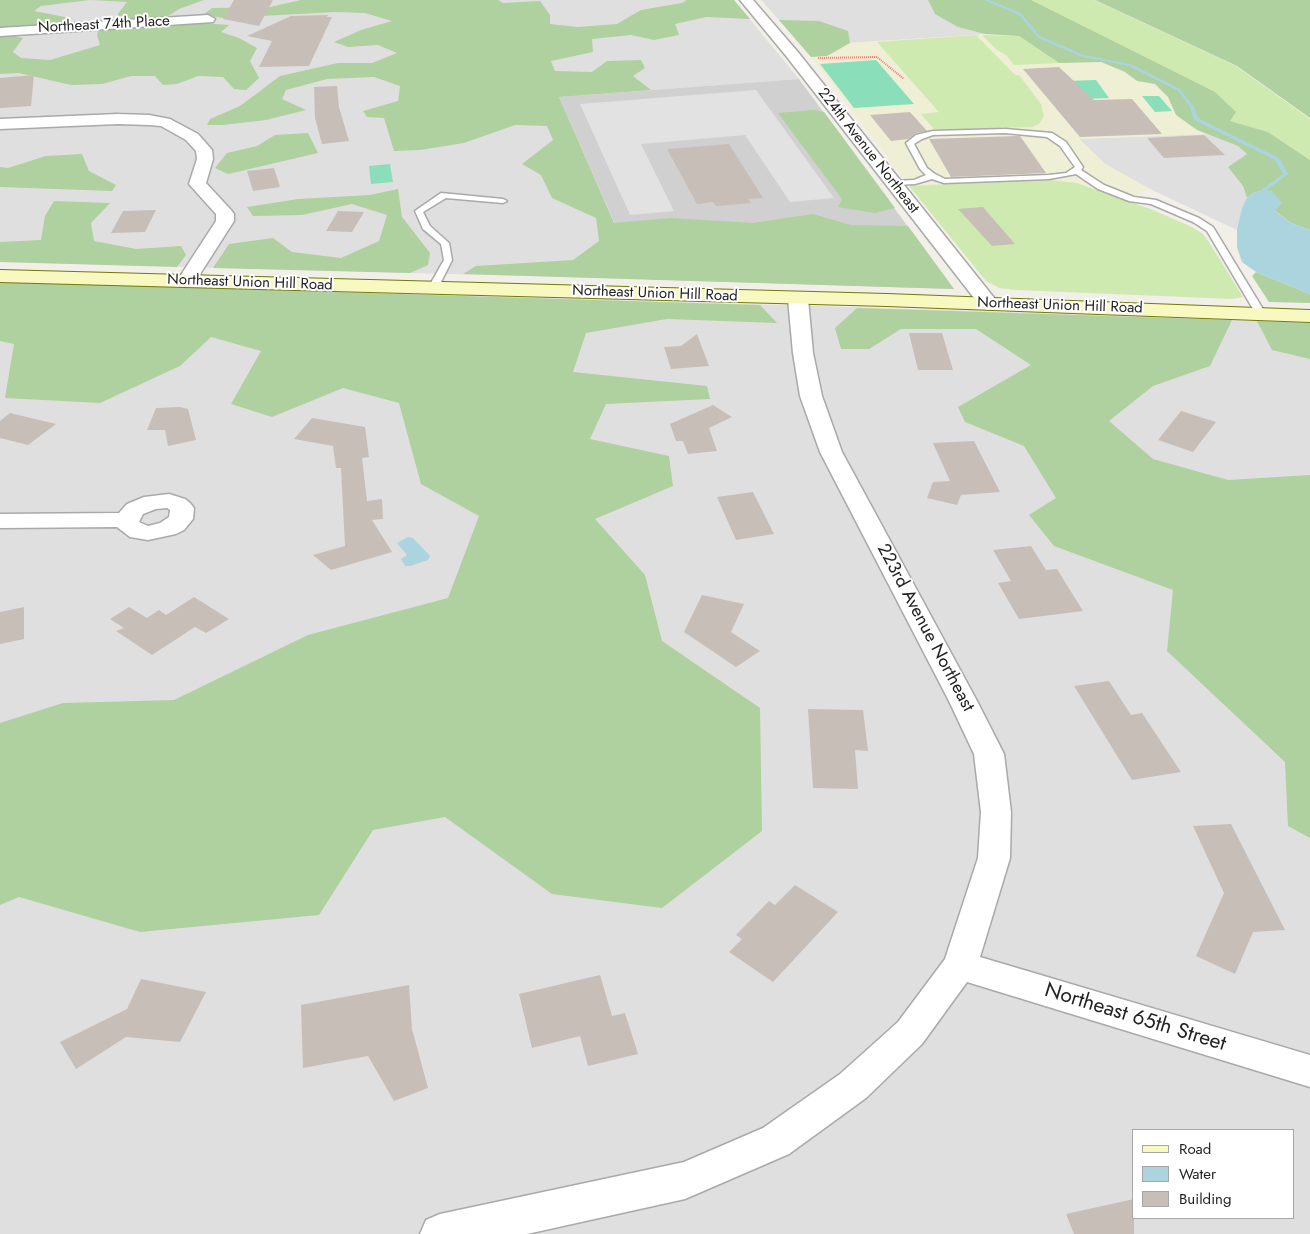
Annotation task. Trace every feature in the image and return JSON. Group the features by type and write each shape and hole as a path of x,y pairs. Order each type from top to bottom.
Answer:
{"street":[{"name":"224th Avenue Northeast","path":"746,0 797,60 988,304"},
{"name":"Northeast 74th Place","path":"0,32 208,19"},
{"path":"0,124 118,119 149,120 165,122 192,137 204,150 206,159 196,184 219,206 225,214 225,221 186,281"},
{"name":"Northeast Union Hill Road","path":"0,276 988,304 1310,316"},
{"name":"223rd Avenue Northeast","path":"440,1234 685,1180 776,1141 853,1086 910,1033 960,964 994,858 996,812 989,754 963,700 831,452 811,396 803,353 798,299"},
{"path":"0,521 127,520"},
{"name":"Northeast 65th Street","path":"960,964 1310,1071"}],"lane":[{"path":"1005,130 1049,135 1063,144 1079,167 1077,171 1067,175 1049,177 944,180 932,176 924,169 910,143 933,133 1005,130"},
{"path":"1077,171 1102,187 1132,198 1154,202 1196,220 1210,229 1261,314"},
{"path":"894,183 915,182 932,176"},
{"path":"433,288 448,260 445,243 426,228 418,211 444,195 503,201"}],"path":[{"path":"797,60 836,57 877,57 904,79"}],"shaded area":[{"path":"0,0 734,0 799,79 559,97 639,279 0,262"},
{"path":"761,0 1031,0 1086,28 802,46"},
{"path":"799,79 954,289 639,279 559,97"},
{"path":"756,90 834,198 790,202 745,135 641,144 674,211 630,215 580,104"},
{"path":"1207,134 1238,146 1248,154 1228,167 1243,186 1247,198 1237,230 1150,189 1105,164 1079,139"},
{"path":"0,282 983,311 1310,323 1310,1234 0,1234"}],"green space":[{"path":"0,0 90,0 41,6 34,11 65,17 74,24 0,29"},
{"path":"91,0 204,0 179,9 165,18 125,21 117,15 127,2"},
{"path":"301,0 498,0 503,3 540,1 550,15 550,24 578,27 617,24 641,10 682,3 687,0 734,0 750,19 706,17 675,24 679,35 654,40 631,35 592,39 593,52 551,61 555,71 592,72 607,61 641,60 645,68 633,76 651,90 559,97 614,223 671,218 753,223 813,214 851,225 908,226 954,289 463,274 476,266 573,260 599,241 596,218 552,198 541,175 522,164 553,140 547,126 515,125 464,143 420,150 394,151 384,118 367,117 363,111 398,101 400,86 374,77 327,79 286,90 282,99 306,110 266,120 207,125 210,119 240,106 280,76 338,63 372,63 397,53 378,45 348,47 334,42 361,30 392,21 365,13 335,12 224,18 203,15 212,8 270,7"},
{"path":"928,0 1031,0 1215,92 1236,112 1230,121 1268,132 1310,160 1310,230 1291,223 1274,210 1273,192 1264,190 1253,193 1247,198 1243,186 1228,167 1247,154 1238,146 1197,130 1176,115 1168,97 1155,84 1137,81 1125,72 1101,62 1059,63 1019,36 985,34 958,27 935,14"},
{"path":"1031,0 1094,0 1236,66 1310,119 1310,160 1268,132 1229,121 1086,28"},
{"path":"1095,0 1310,0 1310,118 1237,66"},
{"path":"779,20 819,21 848,31 850,43 827,56 811,57"},
{"path":"200,23 229,25 221,32 239,38 257,48 250,61 259,78 246,90 234,89 223,77 198,76 177,84 163,85 155,76 131,76 102,84 71,85 19,73 0,74 0,37 11,35 23,38 13,52 21,58 50,60 100,45 97,35 99,27"},
{"path":"985,34 1059,62 1101,62 1125,72 1137,81 1155,84 1168,97 1176,115 1197,130 1207,134 1079,139 1105,164 1150,189 1124,199 1077,183 1042,179 909,186 811,57 827,56 850,43"},
{"path":"976,35 1015,75 1019,75 1041,104 1044,116 1039,124 1032,127 935,130 921,114 939,112 877,42"},
{"path":"982,35 1019,36 1059,63 1014,65 1006,55 997,50"},
{"path":"876,60 914,104 854,108 820,64"},
{"path":"1096,80 1109,98 1084,99 1066,81"},
{"path":"1142,96 1159,96 1172,111 1155,112"},
{"path":"814,110 824,112 895,208 875,213 838,207 842,199 778,113"},
{"path":"308,133 318,153 228,174 215,168 227,153 257,146 275,135"},
{"path":"82,154 89,171 116,185 112,191 0,187 0,167 8,168 46,156"},
{"path":"390,164 393,182 371,184 369,166"},
{"path":"1042,179 1077,183 1153,210 1192,227 1203,234 1209,242 1243,297 1232,299 999,288 986,281 909,186"},
{"path":"398,189 402,217 430,253 428,265 410,273 213,268 229,244 273,238 292,252 341,258 379,241 387,215 352,204 302,215 253,216 247,207 298,199 370,195"},
{"path":"54,201 110,203 91,223 94,241 136,249 181,246 186,255 177,267 0,262 0,242 41,240 45,216"},
{"path":"1256,272 1310,294 1310,303 1269,302 1252,276"},
{"path":"0,282 760,305 777,323 667,319 586,333 573,372 707,386 710,399 606,404 590,439 669,456 673,486 595,519 645,575 662,641 760,708 762,831 662,908 552,894 445,817 373,830 319,915 140,932 19,897 0,905 0,723 63,703 174,700 308,635 448,598 479,516 421,484 399,403 343,388 272,417 231,404 261,351 211,337 180,366 100,403 5,398 14,344 0,341"},
{"path":"857,308 1232,320 1210,366 1153,386 1109,421 1153,459 1228,480 1310,475 1310,838 1288,826 1285,762 1167,651 1173,590 1054,546 1029,515 1056,498 1024,446 965,422 958,407 1031,365 976,329 901,329 869,349 841,349 835,328"},
{"path":"1257,321 1310,323 1310,359 1272,350"}],"water":[{"path":"1264,190 1273,192 1282,203 1275,211 1291,223 1310,230 1310,294 1256,272 1242,262 1237,247 1237,230 1242,208 1247,198 1253,193"},
{"path":"408,537 413,538 430,556 428,560 405,566 401,559 407,555 397,543"}],"building":[{"path":"234,0 273,0 259,26 223,19"},
{"path":"328,15 327,17 332,17 309,66 259,67 272,41 247,36 291,16"},
{"path":"1059,67 1094,100 1132,99 1162,134 1080,137 1023,69"},
{"path":"34,75 31,106 0,108 0,78"},
{"path":"337,86 339,107 349,141 322,144 315,118 314,87"},
{"path":"910,112 927,131 916,133 908,139 891,141 870,115"},
{"path":"1204,135 1225,155 1164,158 1147,138"},
{"path":"1020,136 1046,173 951,177 929,139"},
{"path":"729,144 763,198 748,199 751,203 716,206 713,202 697,204 667,149"},
{"path":"274,168 280,187 253,191 247,171"},
{"path":"983,207 1015,244 992,246 958,209"},
{"path":"156,210 145,232 111,233 123,211"},
{"path":"338,211 364,212 352,232 326,231"},
{"path":"909,333 942,333 953,370 918,370"},
{"path":"697,334 709,366 671,369 664,347 681,346"},
{"path":"713,405 732,417 709,428 717,451 688,454 683,441 676,441 670,424"},
{"path":"180,407 188,409 196,440 168,446 165,430 147,430 156,408"},
{"path":"1181,411 1216,422 1193,452 1158,440"},
{"path":"10,413 56,424 28,445 0,438 0,421"},
{"path":"312,418 365,427 369,457 362,458 367,501 382,499 383,519 372,520 392,552 331,570 313,555 345,546 341,468 336,468 333,446 294,439"},
{"path":"974,441 1000,492 961,495 957,505 927,498 933,482 950,481 933,443"},
{"path":"753,492 774,534 736,540 717,497"},
{"path":"1031,546 1046,570 1057,569 1083,611 1019,619 998,583 1011,581 993,550"},
{"path":"702,595 744,604 731,632 760,651 736,667 684,632"},
{"path":"194,597 229,619 206,633 195,627 152,655 116,631 124,628 110,619 129,607 147,618 159,610 166,615"},
{"path":"24,607 24,639 0,644 0,612"},
{"path":"1109,681 1131,715 1142,713 1181,772 1132,780 1074,686"},
{"path":"808,709 863,710 868,751 855,750 858,789 813,788"},
{"path":"1231,824 1285,930 1253,932 1235,974 1196,956 1224,893 1193,826"},
{"path":"795,885 838,912 773,982 729,952 742,939 736,935 769,901 775,905"},
{"path":"600,975 612,1016 625,1013 638,1054 588,1066 580,1036 532,1048 519,994"},
{"path":"141,979 206,992 180,1042 126,1037 76,1069 60,1042 127,1009"},
{"path":"409,985 412,1029 428,1088 394,1101 368,1056 303,1068 301,1005"},
{"path":"1132,1199 1134,1234 1074,1234 1066,1214"}],"waterway":[{"path":"986,0 1020,14 1039,37 1083,56 1130,65 1179,90 1192,107 1196,119 1277,159 1286,174 1264,190"}]}
